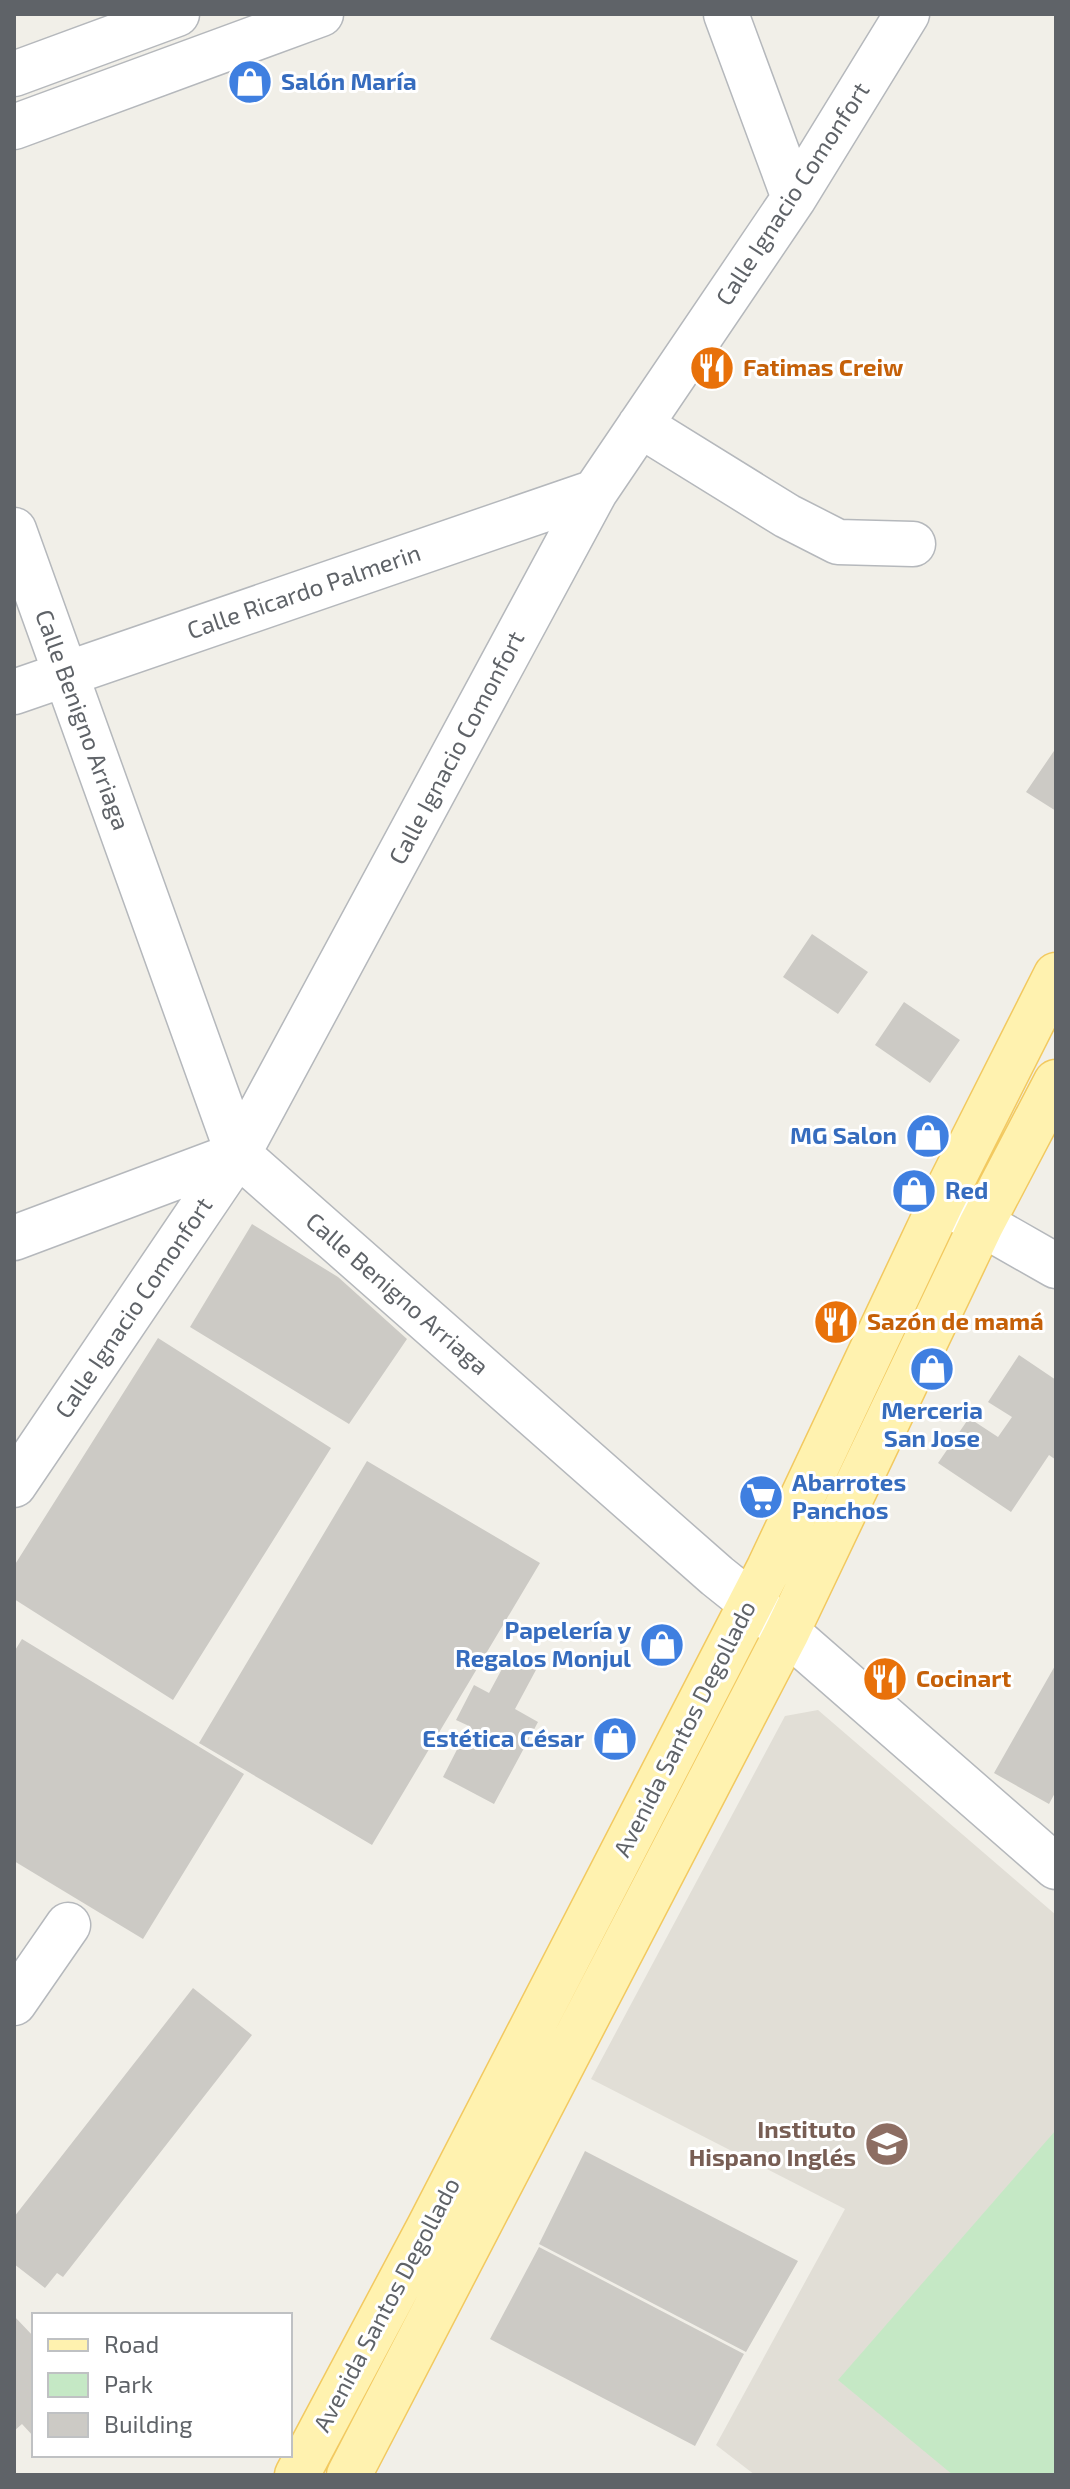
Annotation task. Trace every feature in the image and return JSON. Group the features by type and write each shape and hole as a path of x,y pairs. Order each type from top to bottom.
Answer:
{"main road":[{"name":"Avenida Santos Degollado","path":"297,2475 769,1568 942,1201 1056,975"},
{"name":"Avenida Santos Degollado","path":"349,2475 787,1632 981,1225 1056,1082"}],"street":[{"path":"14,74 177,14"},
{"path":"14,127 321,14"},
{"path":"726,14 794,198"},
{"name":"Calle Ignacio Comonfort","path":"14,1485 238,1154 595,492 794,198 907,14"},
{"path":"640,425 787,516 838,542 913,544"},
{"name":"Calle Ricardo Palmerin","path":"14,692 595,492"},
{"name":"Calle Benigno Arriaga","path":"14,530 238,1154 1056,1867"},
{"path":"14,1238 238,1154"},
{"path":"942,1201 1056,1266"},
{"path":"14,2003 68,1925"}],"shaded area":[{"name":"Instituto Hispano Inglés","path":"818,1710 1056,1915 1056,2475 755,2475 716,2445 845,2209 591,2079 785,1716"}],"green space":[{"path":"1056,2130 1056,2475 953,2475 838,2380"}],"building":[{"path":"1056,748 1056,811 1026,792"},
{"path":"812,934 868,972 838,1014 783,977"},
{"path":"904,1002 960,1040 930,1083 875,1045"},
{"path":"252,1224 338,1277 407,1339 349,1424 190,1327"},
{"path":"158,1338 331,1448 173,1700 14,1599 14,1566"},
{"path":"1019,1355 1056,1380 1056,1460 1049,1455 1011,1512 938,1463 969,1418 998,1437 1012,1417 988,1402"},
{"path":"367,1461 540,1563 372,1845 199,1743"},
{"path":"22,1639 244,1774 143,1939 14,1861 14,1652"},
{"path":"510,1654 537,1668 515,1709 538,1722 494,1804 443,1777 469,1726 456,1720 474,1685 489,1693"},
{"path":"1056,1664 1056,1791 1049,1804 994,1773"},
{"path":"193,1988 252,2035 63,2277 57,2273 45,2288 14,2264 14,2217"},
{"path":"585,2151 798,2261 746,2352 539,2244"},
{"path":"539,2247 744,2354 695,2446 490,2339"},
{"path":"14,2316 32,2335 32,2435 22,2424 14,2431"}],"place":[{"name":"Salón María","path":"250,82"},
{"name":"Fatimas Creiw","path":"712,368"},
{"name":"MG Salon","path":"928,1136"},
{"name":"Red","path":"914,1191"},
{"name":"Sazón de mamá","path":"836,1322"},
{"name":"Merceria San Jose","path":"932,1369"},
{"name":"Abarrotes Panchos","path":"761,1497"},
{"name":"Papelería y Regalos Monjul","path":"662,1645"},
{"name":"Cocinart","path":"885,1679"},
{"name":"Estética César","path":"615,1739"},
{"name":"Instituto Hispano Inglés","path":"887,2144"}]}
